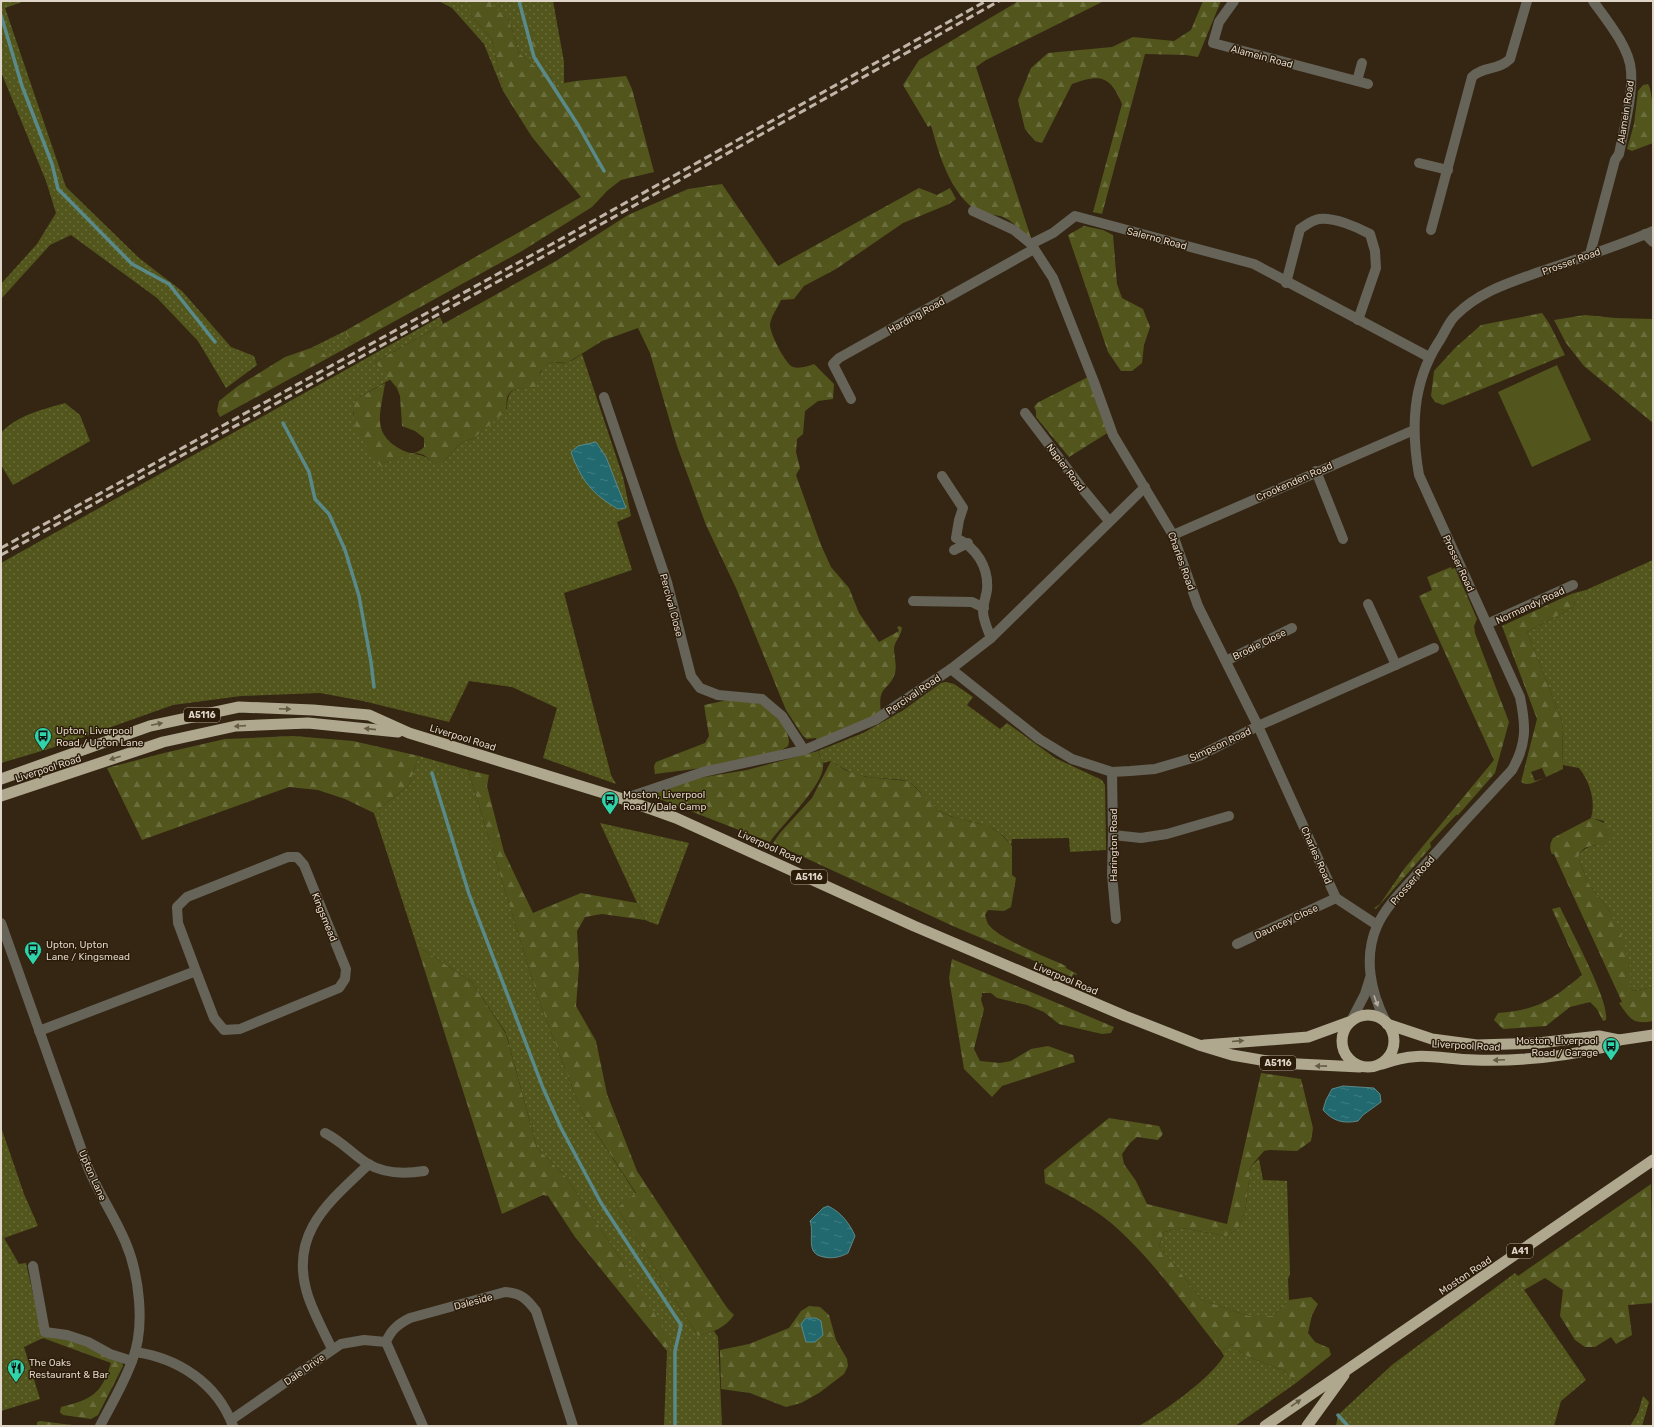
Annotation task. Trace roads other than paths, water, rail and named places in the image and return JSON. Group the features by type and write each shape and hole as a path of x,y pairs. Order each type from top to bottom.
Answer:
{"highway":[{"name":"Liverpool Road","path":"1,779 150,726 238,707 313,710 369,715 409,733 623,799 676,818 914,926 1125,1016 1199,1045 1232,1055 1278,1063 1360,1067"},
{"name":"Liverpool Road","path":"1,796 163,742 236,726 308,723 409,733"},
{"name":"A5116","path":"1350,1021 1358,1017 1373,1015 1387,1023"},
{"name":"Liverpool Road","path":"1199,1045 1308,1036 1350,1021"},
{"path":"1350,1021 1343,1034 1342,1047 1345,1056 1360,1067"},
{"name":"Liverpool Road","path":"1387,1023 1432,1039 1469,1044 1538,1043 1599,1036 1619,1040"},
{"path":"1382,1064 1389,1057 1393,1049 1394,1040 1392,1031 1387,1023"},
{"name":"Liverpool Road","path":"1382,1064 1416,1055 1474,1060 1529,1058 1601,1048 1619,1040 1653,1035"},
{"name":"A5116","path":"1360,1067 1367,1068 1382,1064"},
{"name":"Moston Road","path":"1265,1426 1653,1160"},
{"name":"Moston Road","path":"1307,1426 1349,1368"}],"street":[{"name":"Alamein Road","path":"1234,1 1219,22 1213,43 1368,84"},
{"path":"1431,230 1472,77 1478,71 1504,65 1510,59 1527,1"},
{"name":"Alamein Road","path":"1590,254 1615,160 1619,154 1628,108 1631,70 1621,42 1593,1"},
{"path":"1357,81 1362,63"},
{"path":"1419,162 1448,170"},
{"name":"Charles Road","path":"973,211 1014,230 1032,246 1053,278 1113,435 1173,534 1198,606 1258,726 1336,898"},
{"name":"Salerno Road","path":"1032,246 1053,233 1075,216 1254,264 1429,357"},
{"path":"1286,282 1300,229 1311,221 1320,219 1354,225 1370,234 1375,251 1376,268 1358,320"},
{"path":"1649,233 1653,242"},
{"name":"Prosser Road","path":"1350,1021 1365,994 1370,978 1371,954 1377,926 1395,899 1512,770 1521,755 1525,736 1525,718 1520,697 1419,475 1414,447 1414,411 1418,389 1429,357 1454,316 1476,298 1500,285 1649,233"},
{"name":"Harding Road","path":"851,399 833,364 838,358 1032,246"},
{"name":"Percival Close","path":"604,397 667,582 691,676 700,688 718,694 762,699 782,716 804,750"},
{"name":"Napier Road","path":"1025,413 1081,487 1109,521"},
{"name":"Crookenden Road","path":"1173,534 1414,430"},
{"path":"1316,472 1343,539"},
{"path":"942,476 963,508 956,538 968,543 975,551 985,572 987,588 983,612 991,638"},
{"name":"Percival Road","path":"623,799 703,772 804,750 876,720 951,669 991,638 1145,487"},
{"path":"954,550 968,543"},
{"name":"Normandy Road","path":"1487,624 1573,585"},
{"path":"913,601 972,602 984,608"},
{"path":"1368,604 1396,665"},
{"name":"Brodie Close","path":"1226,661 1292,628"},
{"name":"Simpson Road","path":"951,669 1040,739 1072,759 1112,772 1155,769 1199,756 1258,726 1434,648"},
{"name":"Harington Road","path":"1112,772 1112,875 1116,919"},
{"path":"1113,835 1141,838 1167,834 1229,816"},
{"name":"Kingsmead","path":"288,857 297,857 304,865 346,969 345,979 339,988 240,1029 224,1030 214,1018 196,971 178,923 178,907 187,898 288,857"},
{"path":"1336,898 1377,926"},
{"name":"Dauncey Close","path":"1237,944 1336,898"},
{"name":"Upton Lane","path":"1,923 89,1171 124,1239 131,1257 136,1280 138,1331 134,1357 100,1426"},
{"path":"39,1031 196,971"},
{"name":"Prosser Road","path":"1370,978 1375,998 1387,1023"},
{"path":"325,1133 338,1139 369,1164 395,1173 406,1174 424,1171"},
{"path":"332,1349 309,1297 303,1276 304,1249 316,1218 329,1203 369,1164"},
{"path":"33,1266 45,1332 67,1335 88,1342 110,1354 134,1357 153,1355 179,1364 200,1378 217,1398 232,1423"},
{"name":"Daleside","path":"386,1342 390,1332 400,1323 410,1318 505,1292 518,1293 527,1299 536,1311 573,1426"},
{"name":"Dale Drive","path":"232,1423 340,1344 364,1340 386,1342"},
{"path":"386,1342 423,1426"}],"water":[{"path":"596,442 606,457 626,508 618,509 601,498 588,485 579,471 571,452 578,446"},
{"path":"1343,1086 1374,1088 1380,1094 1381,1102 1363,1115 1358,1121 1339,1121 1331,1117 1323,1110 1332,1089"},
{"path":"828,1206 844,1219 855,1236 848,1253 833,1258 818,1255 814,1252 811,1243 810,1221 823,1208"},
{"path":"806,1318 816,1318 821,1321 823,1335 815,1342 806,1342 801,1324"}],"waterway":[{"path":"519,1 534,57 578,125 604,171"},
{"path":"1,15 22,86 52,164 58,189 132,264 169,284 215,342"},
{"path":"283,423 309,472 315,499 329,514 345,550 359,596 374,687"},
{"path":"432,773 469,894 543,1088 561,1128 601,1203 681,1325 675,1351 675,1426"},
{"path":"1338,1415 1348,1426"}],"railway":[{"path":"1,548 552,244 986,1"},
{"path":"1,555 555,250 999,1"}],"place":[{"name":"Upton, Liverpool Road / Upton Lane","path":"43,751"},
{"name":"Moston, Liverpool Road / Dale Camp","path":"610,815"},
{"name":"Upton, Upton Lane / Kingsmead","path":"33,965"},
{"name":"Moston, Liverpool Road / Garage","path":"1611,1061"},
{"name":"The Oaks Restaurant & Bar","path":"16,1383"}]}
